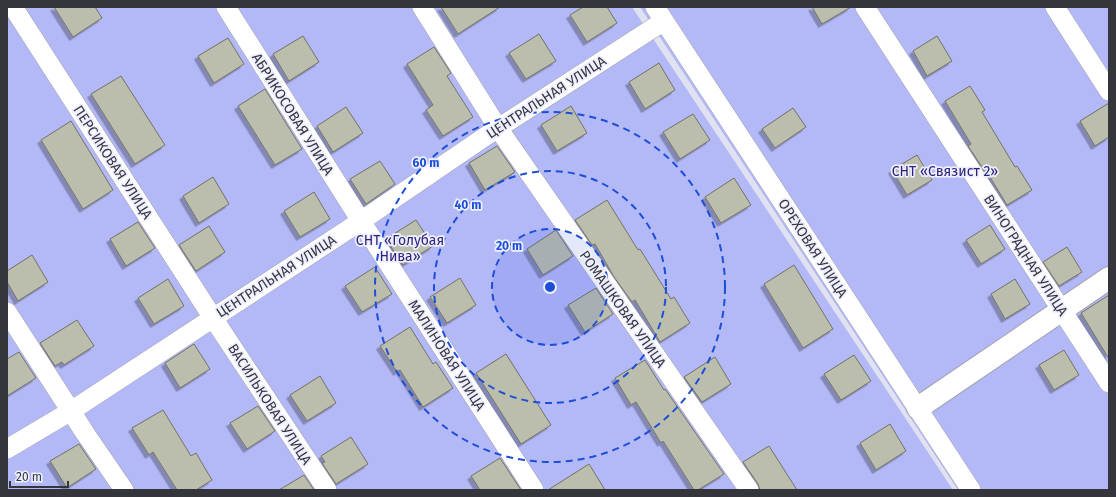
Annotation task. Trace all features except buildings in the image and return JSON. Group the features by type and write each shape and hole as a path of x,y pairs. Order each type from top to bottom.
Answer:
{"street":[{"name":"ПЕРСИКОВАЯ УЛИЦА","path":"13,7 213,318"},
{"name":"АБРИКОСОВАЯ УЛИЦА","path":"226,7 360,221"},
{"name":"РОМАШКОВАЯ УЛИЦА","path":"422,7 498,128 749,490"},
{"name":"ВИНОГРАДНАЯ УЛИЦА","path":"865,7 1109,383"},
{"path":"1054,7 1109,91"},
{"name":"ЦЕНТРАЛЬНАЯ УЛИЦА","path":"7,449 71,411 360,221 498,128 660,14"},
{"name":"ОРЕХОВАЯ УЛИЦА","path":"660,14 971,490"},
{"name":"МАЛИНОВАЯ УЛИЦА","path":"360,221 534,490"},
{"path":"918,408 1109,278"},
{"path":"7,312 85,433 124,490"},
{"name":"ВАСИЛЬКОВАЯ УЛИЦА","path":"213,318 327,490"}],"green space":[{"name":"СНТ «Голубая Нива»","path":"7,7 632,7 953,490 7,490"},
{"name":"СНТ «Связист 2»","path":"640,7 1109,7 1109,490 958,490"}]}
